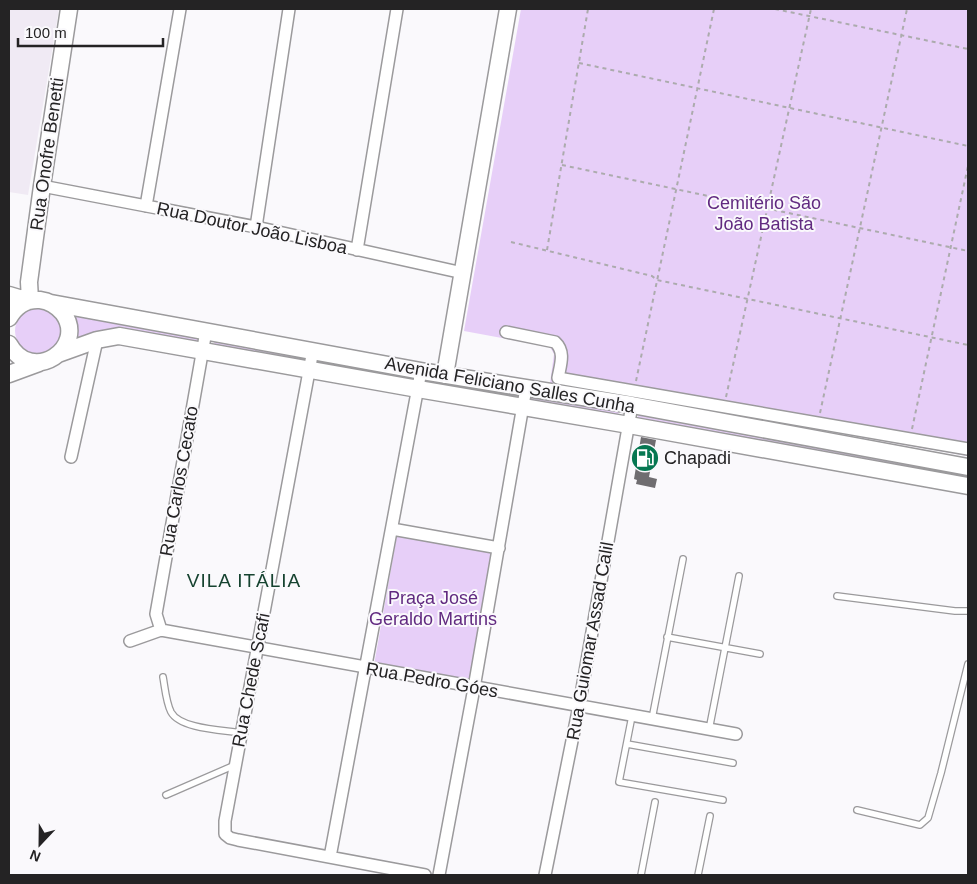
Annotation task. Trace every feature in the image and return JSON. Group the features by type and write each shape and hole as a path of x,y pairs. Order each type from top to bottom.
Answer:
{"main road":[{"name":"Rua Onofre Benetti","path":"30,300 29,282 69,9"},
{"path":"445,375 508,9"},
{"path":"9,295 30,300"},
{"path":"9,318 12,312 20,305 30,300"},
{"name":"Avenida Feliciano Salles Cunha","path":"30,300 39,300 51,304 445,375 526,388 633,398 968,467"},
{"path":"51,304 59,308 65,316 68,326 67,341 58,354"},
{"name":"Avenida Feliciano Salles Cunha","path":"9,374 50,360 58,354 97,340 119,336 968,486"},
{"path":"9,344 20,358 30,362 40,362"}],"street":[{"path":"146,206 180,9"},
{"path":"256,227 289,9"},
{"path":"357,250 397,9"},
{"name":"Rua Doutor João Lisboa","path":"42,186 256,227 463,273"},
{"name":"Rua Carlos Cecato","path":"161,630 156,614 206,331"},
{"path":"506,332 555,342 559,346 562,356 558,378 633,398 724,407 968,449"},
{"path":"72,457 97,340"},
{"name":"Rua Chede Scafi","path":"313,350 235,765 225,821 225,834 230,838 238,840 330,857"},
{"path":"421,371 330,857 425,875"},
{"path":"439,875 474,688 526,388"},
{"name":"Rua Guiomar Assad Calil","path":"545,875 579,706 633,398"},
{"path":"392,529 499,548"},
{"path":"130,641 161,630"},
{"name":"Rua Pedro Góes","path":"161,630 257,649 736,734"}],"lane":[{"path":"652,719 683,559"},
{"path":"709,730 739,576"},
{"path":"837,596 968,611"},
{"path":"667,637 760,654"},
{"path":"857,810 920,825 928,818 968,664"},
{"path":"163,677 169,709 178,720 188,725 241,733"},
{"path":"632,716 620,782 723,800"},
{"path":"627,744 733,763"},
{"path":"166,794 235,765"},
{"path":"641,875 655,802"},
{"path":"698,875 710,816"}],"path":[{"path":"547,251 588,9"},
{"path":"633,398 714,9"},
{"path":"775,9 968,49"},
{"path":"724,407 811,9"},
{"path":"818,423 907,9"},
{"path":"579,62 968,146"},
{"path":"562,165 968,251"},
{"path":"910,439 968,166"},
{"path":"511,242 652,276 657,280 968,345"}],"shaded area":[{"path":"9,9 59,9 28,195 9,192"}],"green space":[{"name":"Cemitério São João Batista","path":"521,9 968,9 968,456 550,383 554,354 550,347 464,331"},
{"path":"38,308 51,312 57,318 61,331 57,344 51,350 38,354 25,350 19,344 15,331 19,318 25,312"},
{"path":"72,314 198,337 197,341 192,343 111,330 72,341"},
{"path":"213,340 304,354 305,358 302,362 216,347"},
{"path":"319,359 410,374 410,378 406,381 319,363"},
{"path":"424,378 517,393 512,399 425,383"},
{"path":"529,397 617,409 619,412 616,419 529,400"},
{"path":"639,414 968,472 968,480 636,421"},
{"name":"Praça José Geraldo Martins","path":"397,535 493,552 469,683 374,665"}],"building":[{"name":"Chapadi","path":"641,437 656,440 649,477 657,479 655,488 636,484 637,480 634,479"}],"place":[{"name":"Chapadi","path":"645,458"}],"district":[{"name":"VILA ITÁLIA","path":"244,580"}]}
